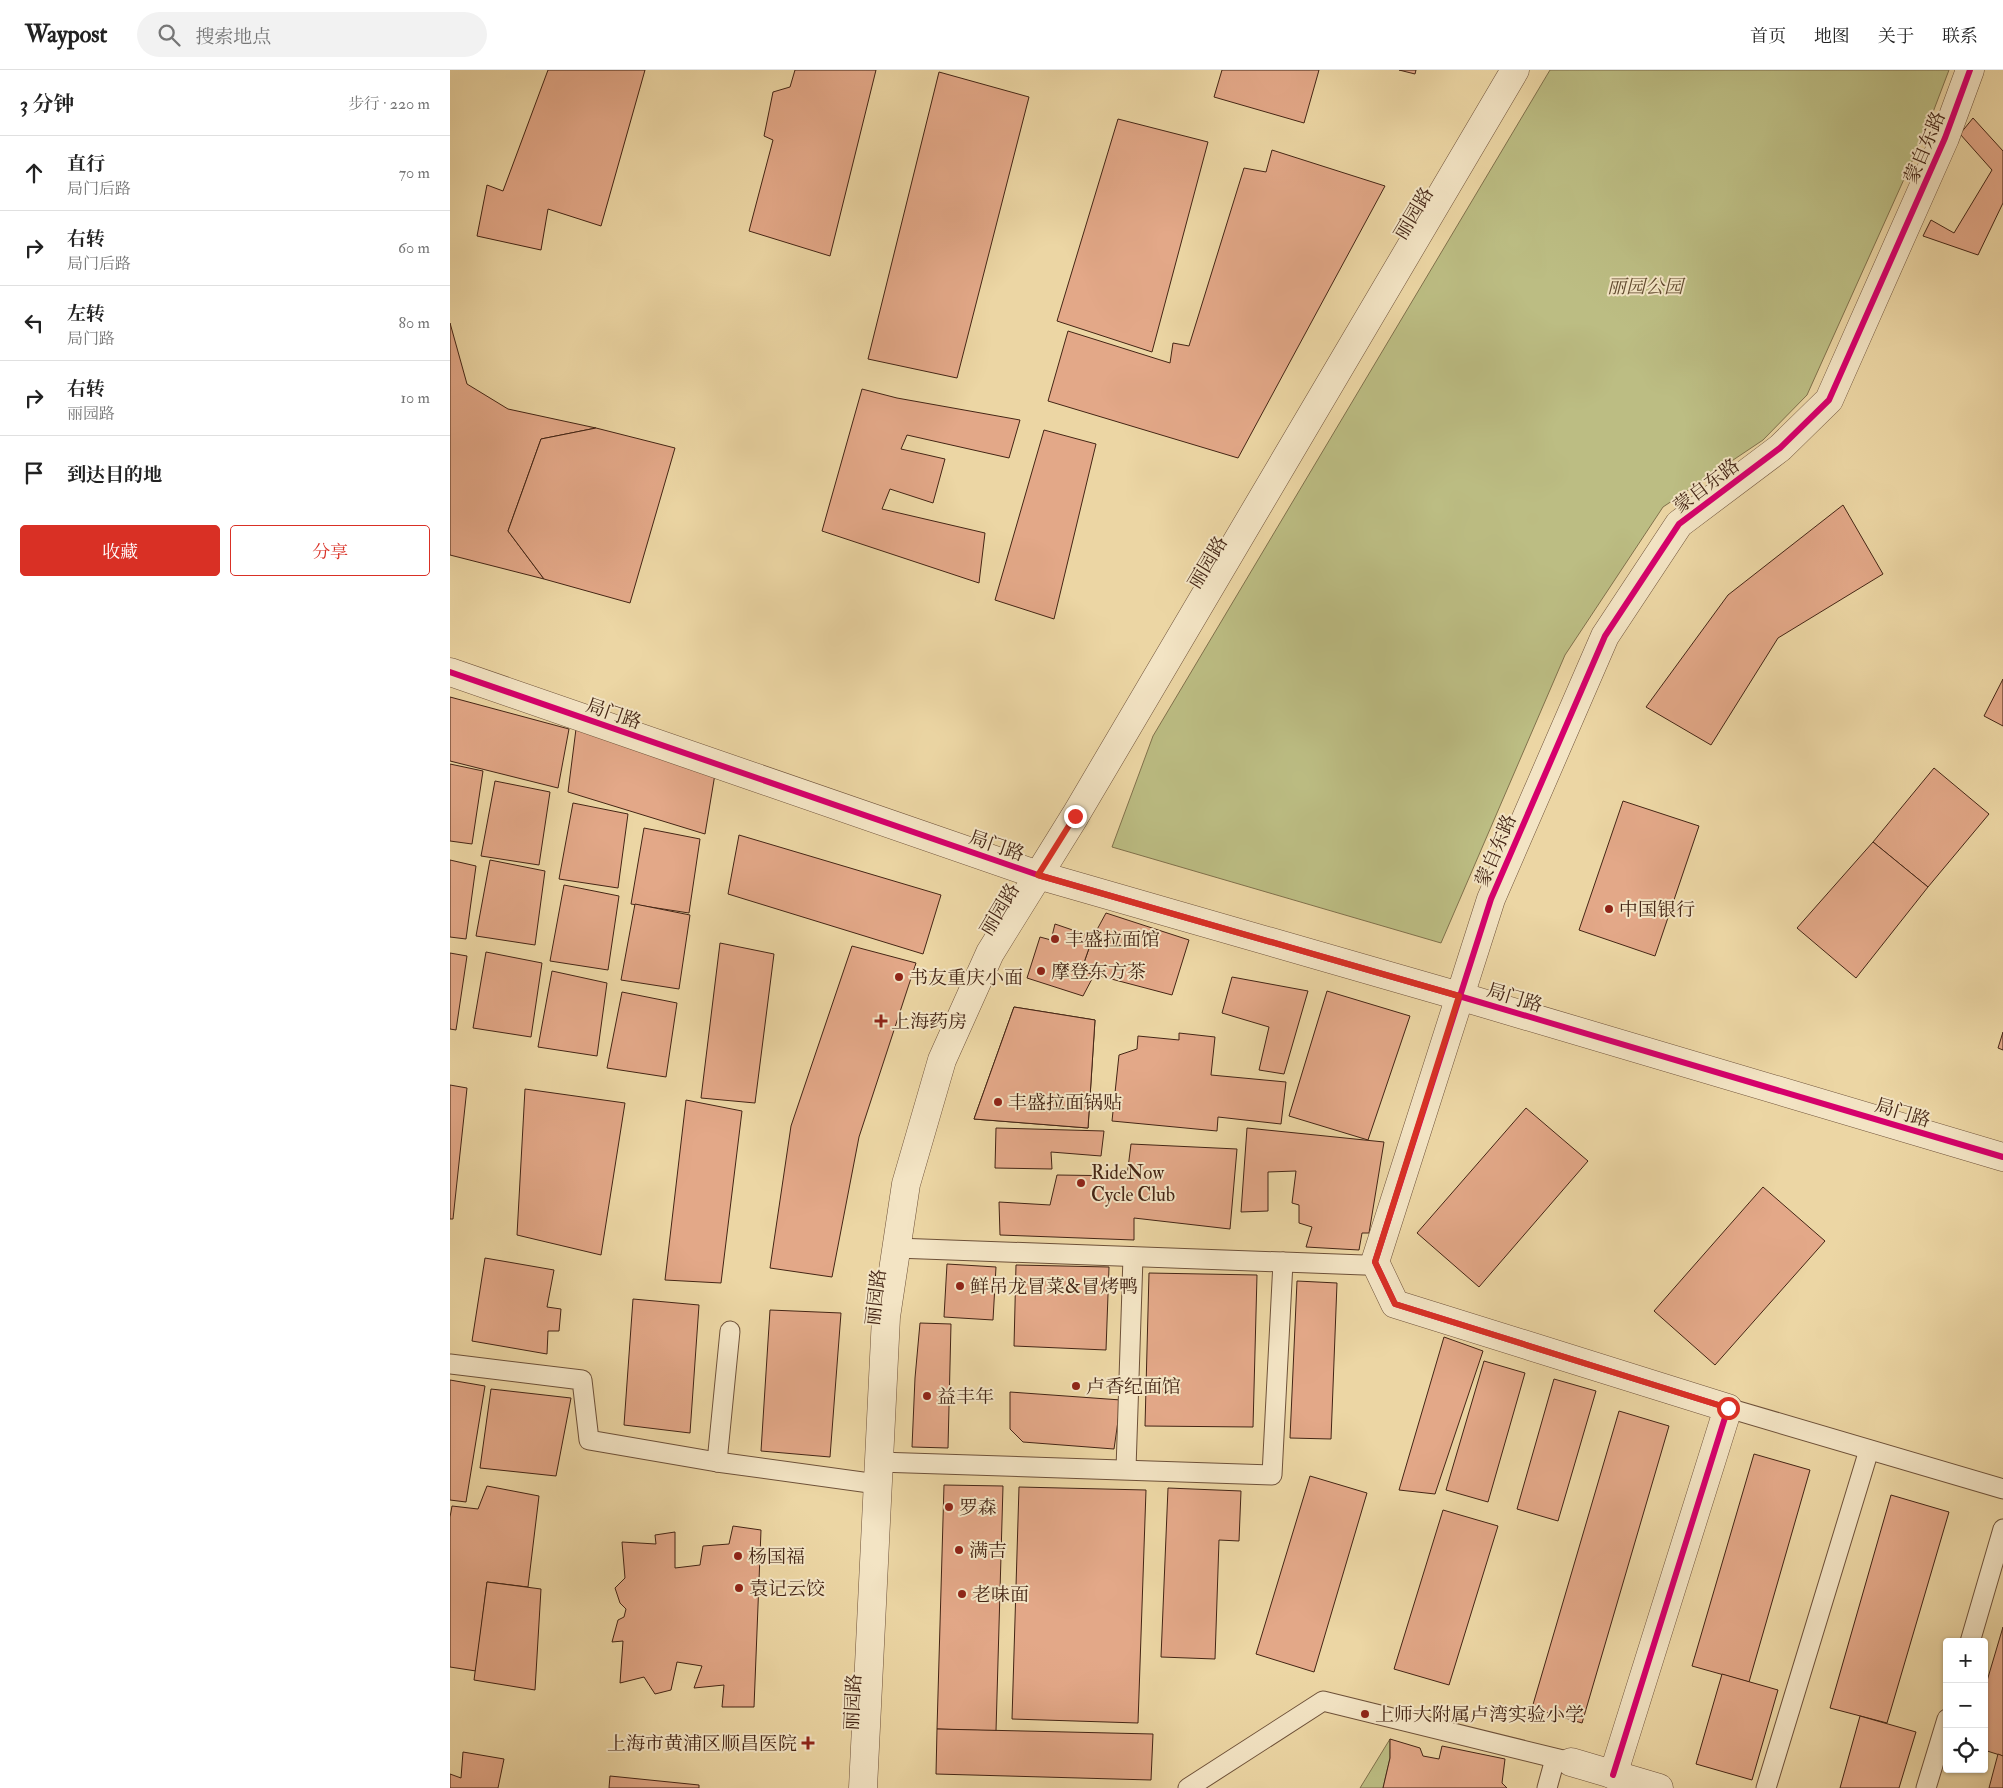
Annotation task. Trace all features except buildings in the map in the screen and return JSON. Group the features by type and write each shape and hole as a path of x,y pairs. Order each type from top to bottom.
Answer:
{"street":[{"name":"丽园路","path":"863,1788 886,1317 906,1184 942,1060 990,953 1075,816 1515,70"},
{"name":"蒙自东路","path":"1375,1262 1491,898 1605,636 1679,524 1780,448 1829,400 1945,138 1970,70"},
{"name":"局门路","path":"450,672 1038,875 1459,996 2003,1158"},
{"path":"1375,1262 1395,1304 1728,1408 1613,1775"},
{"path":"1563,1760 1659,1788"}],"lane":[{"path":"896,1248 1283,1262 1364,1264 1375,1262"},
{"path":"1126,1470 1133,1257"},
{"path":"450,1364 582,1380 589,1440 717,1462 878,1473 1126,1470 1272,1475 1283,1262"},
{"path":"717,1462 730,1331"},
{"path":"1728,1408 2003,1490"},
{"path":"1766,1788 1869,1450"},
{"path":"1971,1638 2003,1529"},
{"path":"1188,1788 1324,1701 1563,1760 1547,1788"},
{"path":"1926,1788 1944,1728"}],"green space":[{"name":"丽园公园","path":"1550,70 1949,70 1927,128 1807,395 1763,440 1663,507 1565,655 1441,943 1112,847 1153,736"},
{"path":"1390,1739 1390,1758 1383,1788 1360,1788"}],"cycle path":[{"path":"1613,1775 1728,1408 1395,1304 1375,1262 1491,899 1605,636 1679,524 1780,448 1829,400 1945,138 1970,70"},
{"path":"450,672 1038,875 1459,996 2003,1157"}],"place":[{"name":"中国银行","path":"1609,909"},
{"name":"丰盛拉面馆","path":"1055,939"},
{"name":"摩登东方茶","path":"1041,971"},
{"name":"书友重庆小面","path":"899,977"},
{"name":"上海药房","path":"881,1021"},
{"name":"丰盛拉面锅贴","path":"998,1102"},
{"name":"RideNow Cycle Club","path":"1081,1183"},
{"name":"鲜吊龙冒菜&冒烤鸭","path":"960,1286"},
{"name":"卢香纪面馆","path":"1076,1386"},
{"name":"益丰年","path":"927,1396"},
{"name":"罗森","path":"949,1507"},
{"name":"满吉","path":"959,1550"},
{"name":"杨国福","path":"738,1556"},
{"name":"袁记云饺","path":"739,1588"},
{"name":"老味面","path":"962,1594"},
{"name":"上师大附属卢湾实验小学","path":"1365,1714"},
{"name":"上海市黄浦区顺昌医院","path":"808,1743"}],"route":[{"path":"1075,816 1038,875 1459,996 1375,1262 1395,1304 1728,1408"}]}
